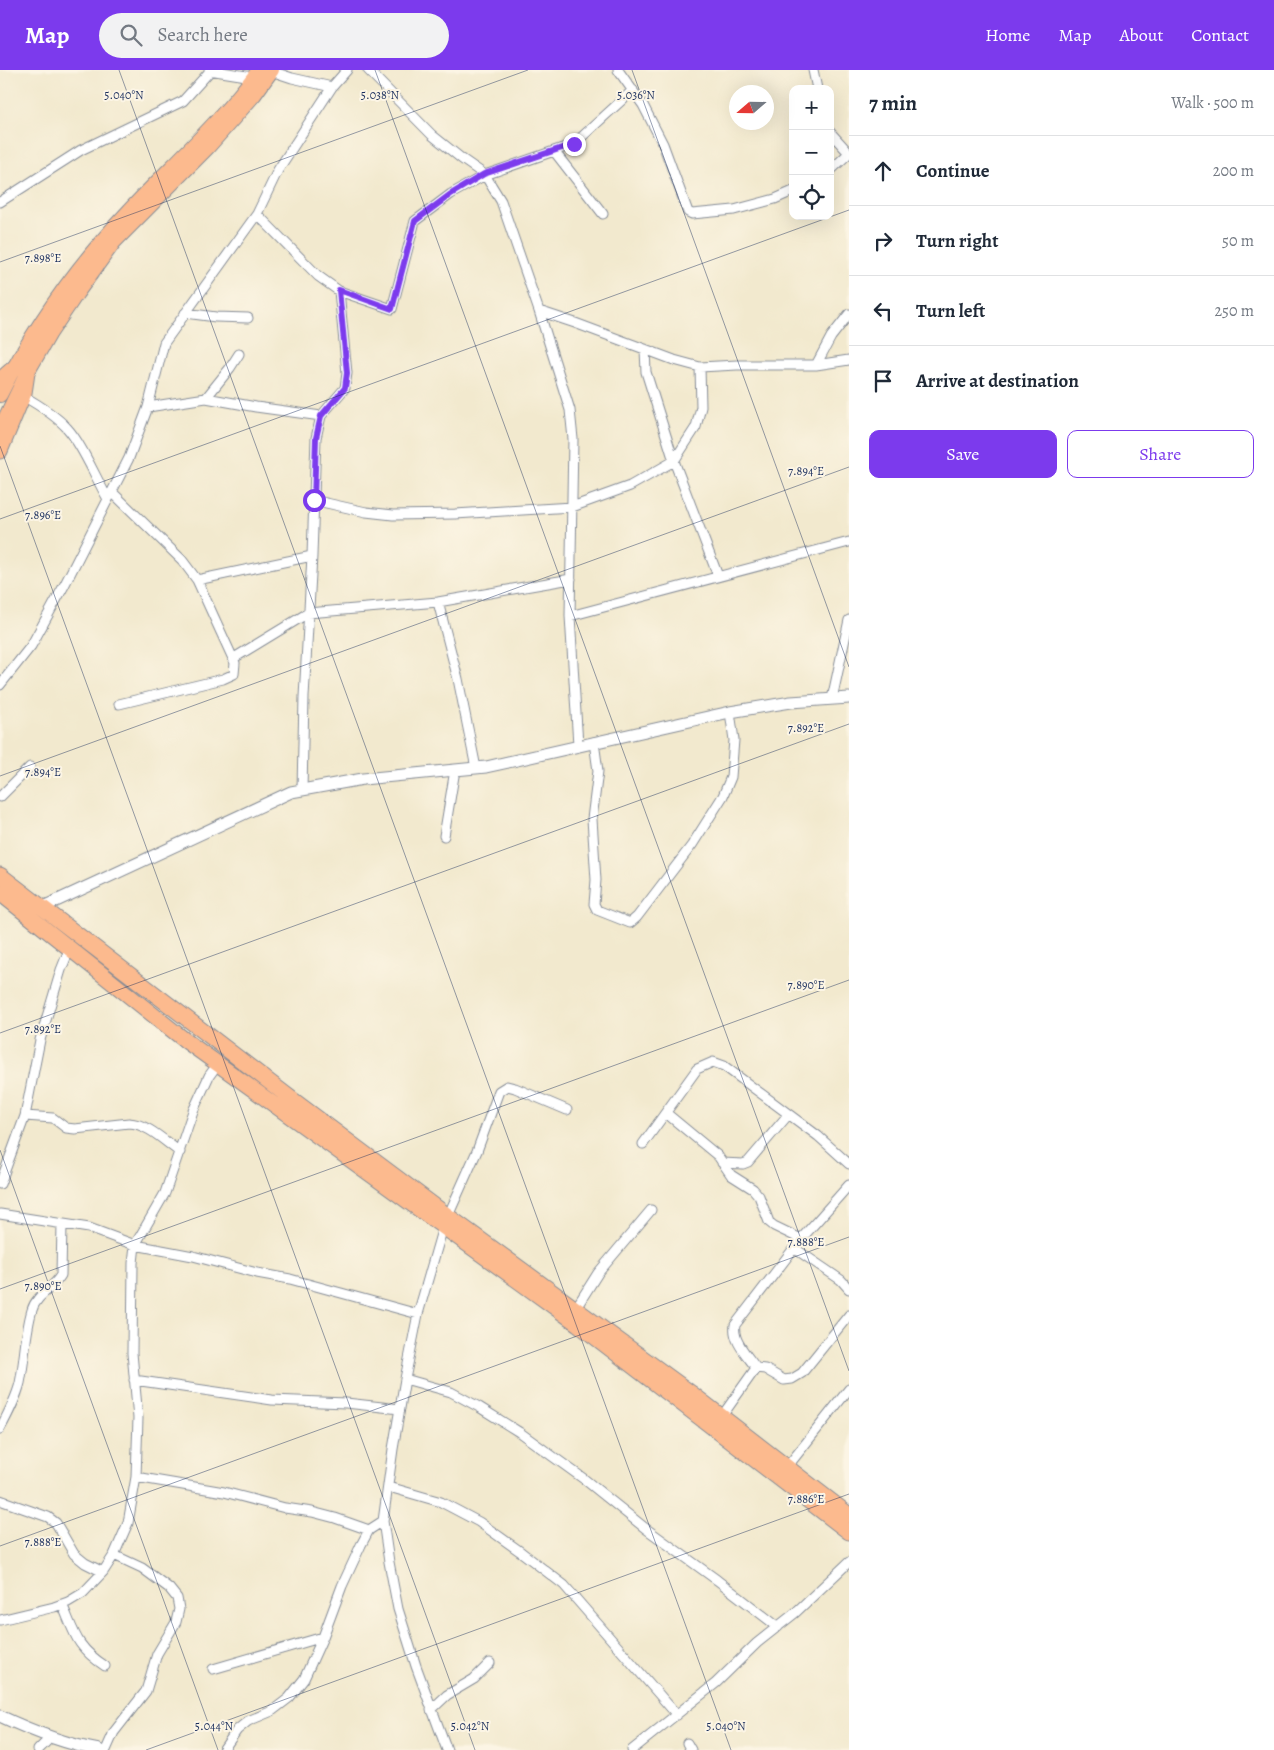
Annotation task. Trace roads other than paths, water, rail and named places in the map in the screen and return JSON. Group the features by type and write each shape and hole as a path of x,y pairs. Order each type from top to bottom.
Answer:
{"highway":[{"path":"0,380 21,370 24,396 0,451"},
{"path":"0,875 446,1222"},
{"path":"0,893 136,1003 217,1064 446,1222 573,1314 722,1416 849,1515"},
{"path":"573,1314 849,1532"}],"main road":[{"path":"0,395 21,370 114,242 208,147 254,95 264,72"},
{"path":"0,429 39,326 73,278 127,213 264,72"}],"street":[{"path":"0,202 81,150 184,101 210,70 264,72 332,87"},
{"path":"0,685 31,646 129,458 148,406 162,348 257,214 278,170 332,87 346,70"},
{"path":"368,70 432,135 484,174 501,201 539,311 570,410 573,439 570,616 578,745"},
{"path":"618,70 643,105 662,144 688,212 692,214 734,210 789,193"},
{"path":"813,70 816,85"},
{"path":"257,214 318,276 339,290 392,309 415,221 451,194 484,174 574,144 633,90"},
{"path":"834,136 849,153 834,167"},
{"path":"554,151 603,214"},
{"path":"302,790 304,697 316,438 321,416 345,388 347,373 339,290"},
{"path":"539,311 674,360 700,367 816,365 849,360"},
{"path":"185,313 216,317 248,318"},
{"path":"816,365 831,337 849,314"},
{"path":"645,349 646,372 674,461 718,576"},
{"path":"206,398 239,354"},
{"path":"314,500 366,512 393,515 455,514 572,507 630,486 674,461 696,427 701,407 700,367"},
{"path":"24,396 49,412 67,427 110,495 182,560 197,580 234,658 234,674 223,680 120,704"},
{"path":"148,406 206,398 321,416"},
{"path":"570,616 849,542"},
{"path":"197,580 312,556"},
{"path":"234,658 308,614 438,602 571,580"},
{"path":"438,602 458,679 476,768"},
{"path":"832,699 849,620"},
{"path":"41,908 291,792 363,779 476,768 730,712 791,702 849,698"},
{"path":"594,742 598,771 592,819 596,880 594,904 597,910 630,923 692,844 723,796 731,776 734,740 730,712"},
{"path":"0,797 30,767"},
{"path":"444,836 456,770"},
{"path":"0,1184 25,1116 40,1040 69,950"},
{"path":"643,1144 697,1069 713,1062 724,1066 818,1136 849,1164"},
{"path":"0,1620 62,1604 83,1593 103,1572 114,1554 128,1523 136,1477 138,1418 132,1353 135,1245 165,1193 194,1111 209,1076 217,1064"},
{"path":"447,1750 431,1710 398,1609 383,1521 405,1379 418,1314 446,1222 477,1151 499,1091 507,1086 515,1088 567,1110"},
{"path":"666,1113 718,1156 731,1175 753,1189 769,1222 800,1239"},
{"path":"722,1163 743,1164 748,1162 788,1115"},
{"path":"25,1116 53,1118 66,1128 75,1129 138,1123 180,1152"},
{"path":"849,1185 800,1239 735,1325 734,1332 738,1342 756,1368 765,1369 784,1380 798,1377 849,1315"},
{"path":"573,1314 598,1273 651,1210"},
{"path":"0,1214 89,1228 135,1245 193,1256 257,1273 290,1279 418,1314"},
{"path":"0,1429 20,1384 32,1309 39,1297 57,1282 61,1275 62,1224"},
{"path":"794,1248 841,1280 849,1289"},
{"path":"722,1416 756,1368"},
{"path":"405,1379 451,1392 519,1432 584,1479 645,1528 778,1627"},
{"path":"134,1380 272,1400 346,1403 400,1409"},
{"path":"788,1468 849,1389"},
{"path":"136,1477 224,1492 285,1508 312,1512 369,1530"},
{"path":"389,1487 441,1502 479,1522 564,1585 677,1716"},
{"path":"0,1500 48,1517 56,1523 74,1554 85,1563 103,1572"},
{"path":"224,1750 237,1730 248,1721 272,1711 289,1698 304,1679 323,1637 342,1586 369,1530 383,1521"},
{"path":"106,1750 114,1732 146,1691 158,1654 176,1622 180,1609 177,1598 169,1588 142,1568 114,1554"},
{"path":"632,1750 716,1683 757,1643 795,1613 849,1562"},
{"path":"62,1604 80,1646 90,1656 105,1666"},
{"path":"213,1669 323,1637"},
{"path":"431,1710 447,1696 474,1679 490,1663"},
{"path":"0,1716 50,1738 94,1750"},
{"path":"38,1750 50,1738"}]}
